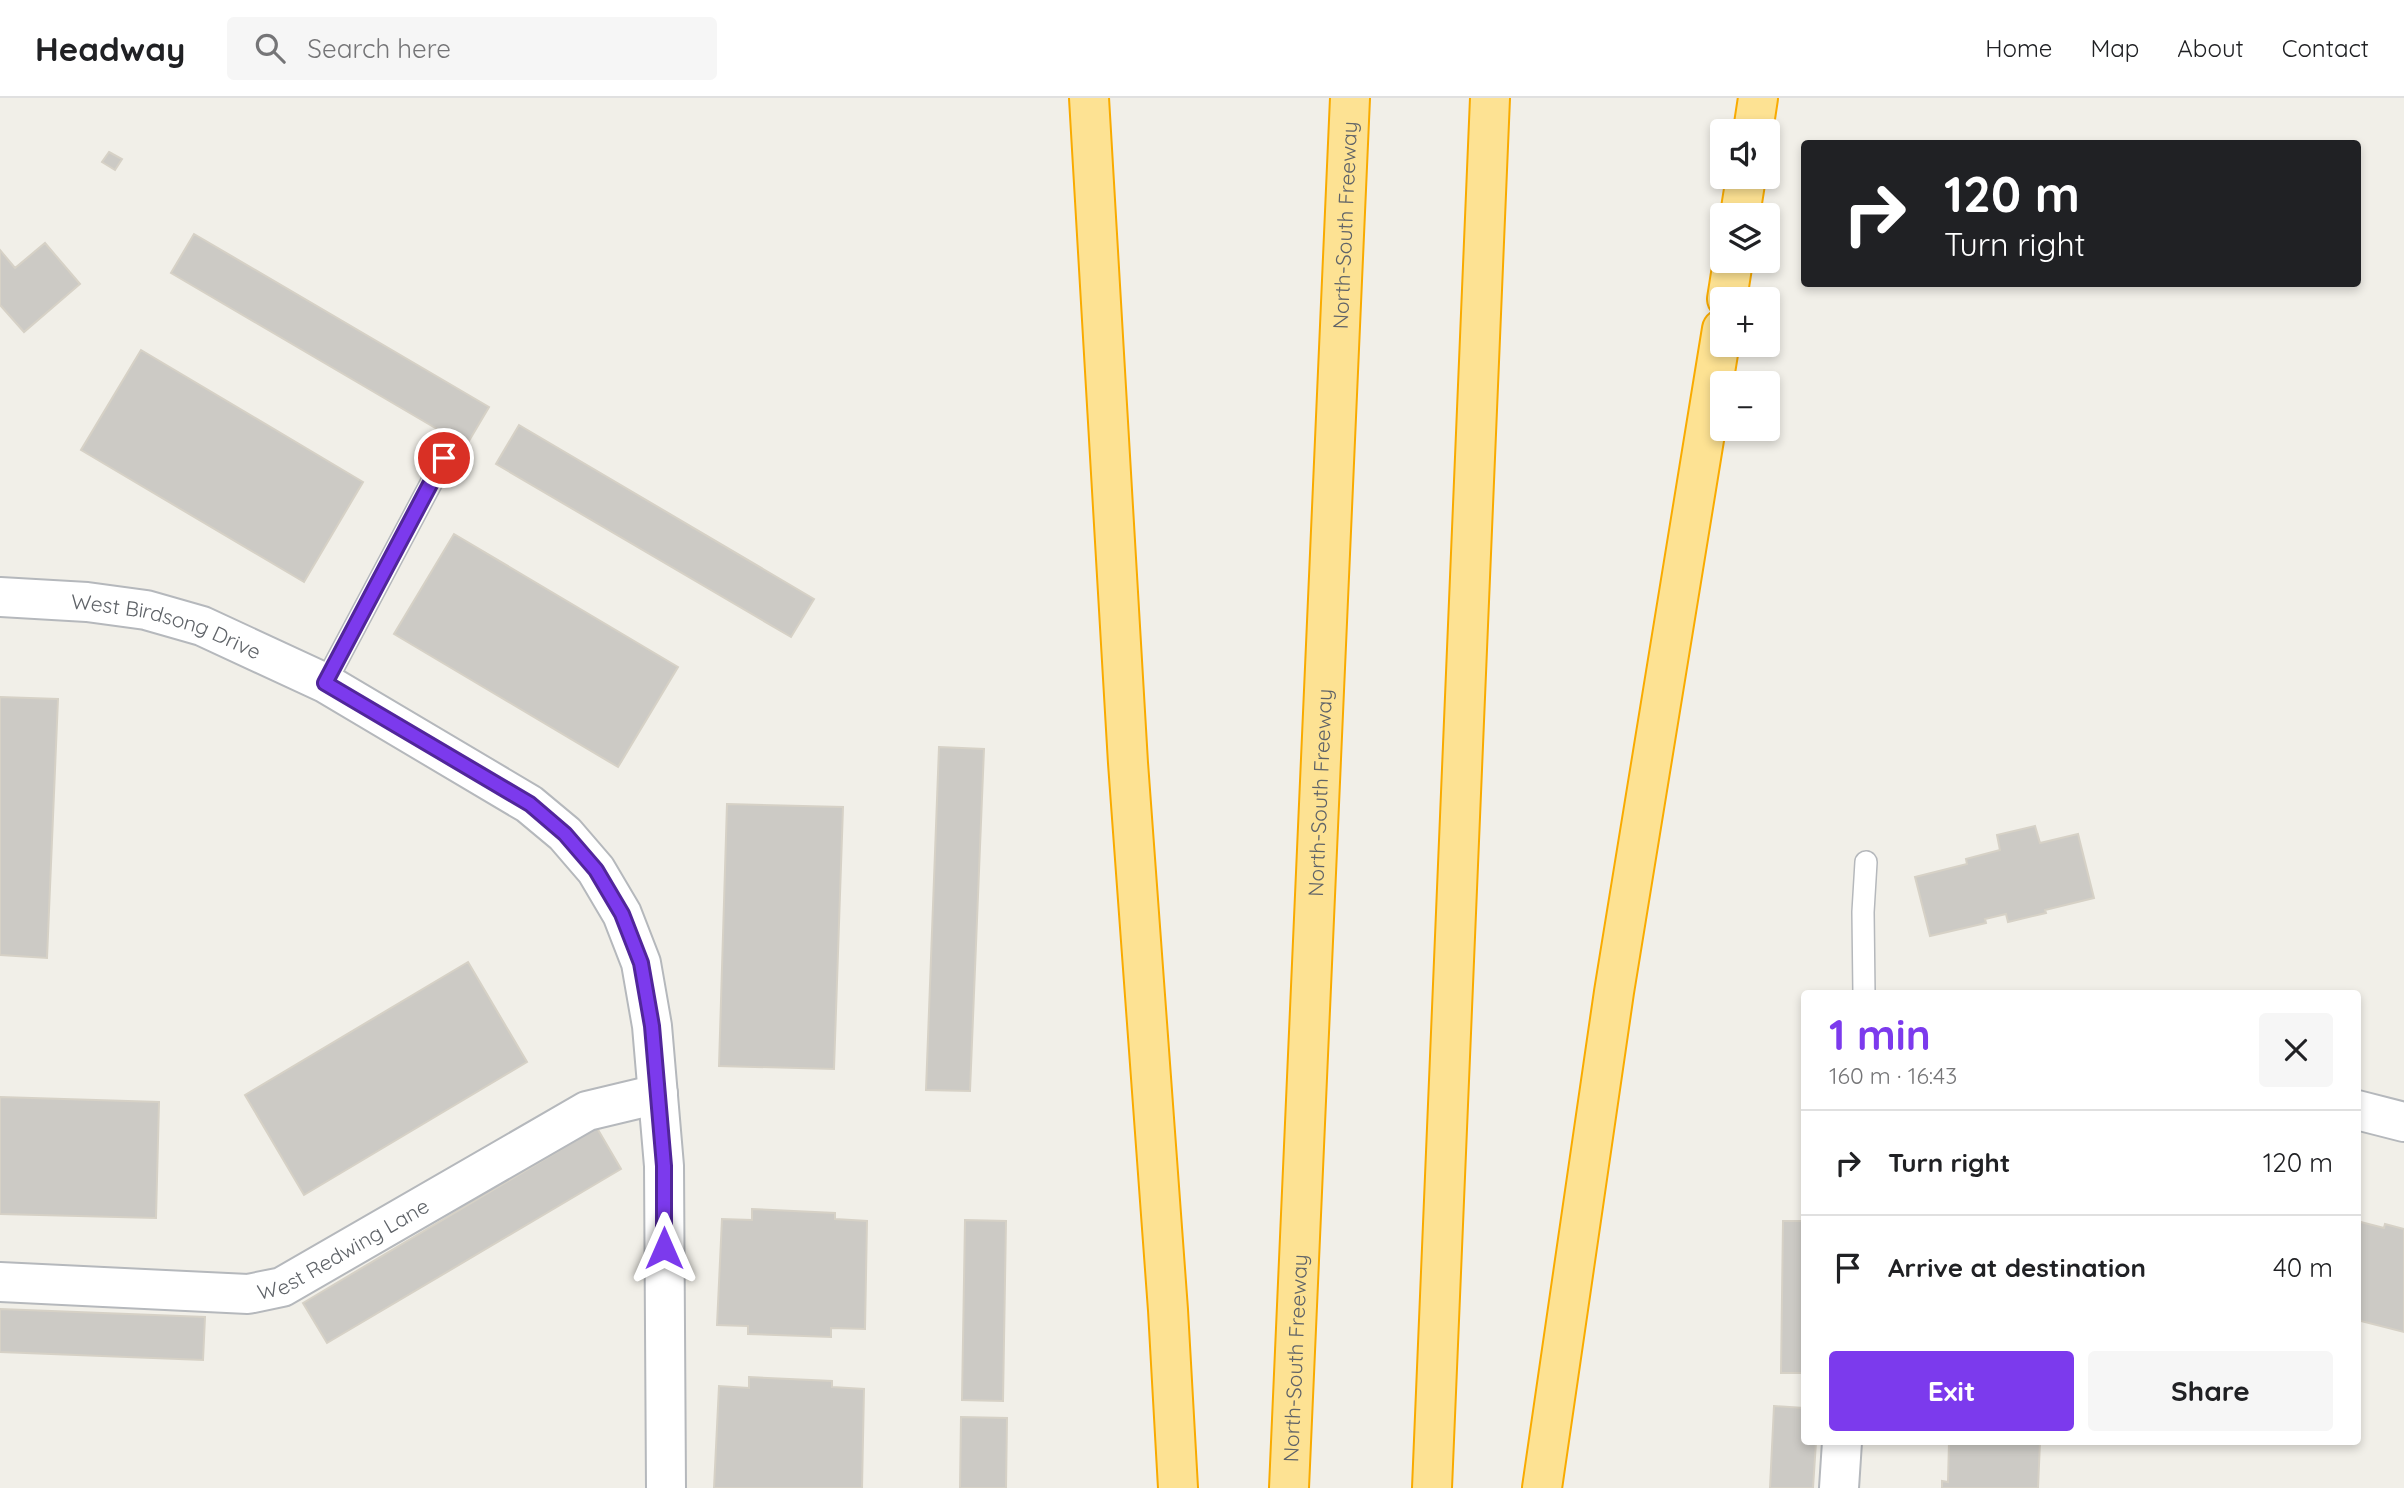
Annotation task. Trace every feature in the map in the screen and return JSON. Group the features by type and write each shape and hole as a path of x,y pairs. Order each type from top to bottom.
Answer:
{"highway":[{"path":"1089,98 1128,763 1168,1310 1178,1488"},
{"name":"North-South Freeway","path":"1289,1488 1350,98"},
{"path":"1432,1488 1490,98"},
{"path":"1754,119 1758,98"},
{"path":"1542,1488 1614,992 1717,357"}],"street":[{"name":"West Birdsong Drive","path":"0,597 88,602 145,610 202,626 325,683 530,804 565,834 596,870 622,914 641,963 652,1026 664,1166 666,1488"},
{"name":"West Redwing Lane","path":"0,1282 248,1294 282,1287 587,1111 658,1094"},
{"path":"2361,1111 2404,1122"},
{"path":"1839,1488 1842,1445"}],"lane":[{"path":"325,683 444,458"},
{"path":"1864,990 1863,912 1866,862"}],"building":[{"path":"109,152 122,159 115,170 102,162"},
{"path":"194,234 489,407 466,446 171,273"},
{"path":"45,243 80,284 24,332 0,305 0,250 15,268"},
{"path":"141,350 363,482 304,582 81,450"},
{"path":"519,425 814,599 791,637 496,464"},
{"path":"454,534 678,667 618,767 394,634"},
{"path":"0,697 58,699 47,958 0,955"},
{"path":"939,747 984,749 970,1091 926,1090"},
{"path":"727,804 843,807 834,1069 719,1066"},
{"path":"2035,826 2040,843 2078,834 2094,898 2008,922 2006,914 1985,919 1986,923 1930,936 1915,877 1967,864 1966,859 2000,850 1997,835"},
{"path":"468,962 527,1062 304,1195 245,1095"},
{"path":"0,1097 159,1102 156,1218 0,1214"},
{"path":"597,1128 621,1169 327,1343 303,1303"},
{"path":"752,1209 835,1213 835,1219 867,1221 865,1329 831,1328 831,1337 748,1334 748,1326 717,1325 722,1219 752,1220"},
{"path":"965,1220 1006,1221 1003,1401 962,1400"},
{"path":"1783,1221 1801,1221 1801,1373 1781,1373"},
{"path":"2361,1222 2384,1228 2385,1224 2404,1229 2404,1332 2361,1321"},
{"path":"0,1309 205,1317 203,1360 0,1352"},
{"path":"749,1377 832,1381 832,1387 864,1389 862,1488 714,1488 719,1386 749,1388"},
{"path":"1774,1406 1801,1408 1801,1445 1816,1445 1813,1488 1770,1488"},
{"path":"961,1417 1007,1418 1006,1488 960,1488"},
{"path":"1949,1445 2040,1445 2038,1488 1942,1488 1942,1481 1948,1482"}],"route":[{"path":"444,458 325,683 530,804 565,834 596,870 622,914 641,963 652,1026 664,1166 664,1248"}]}
